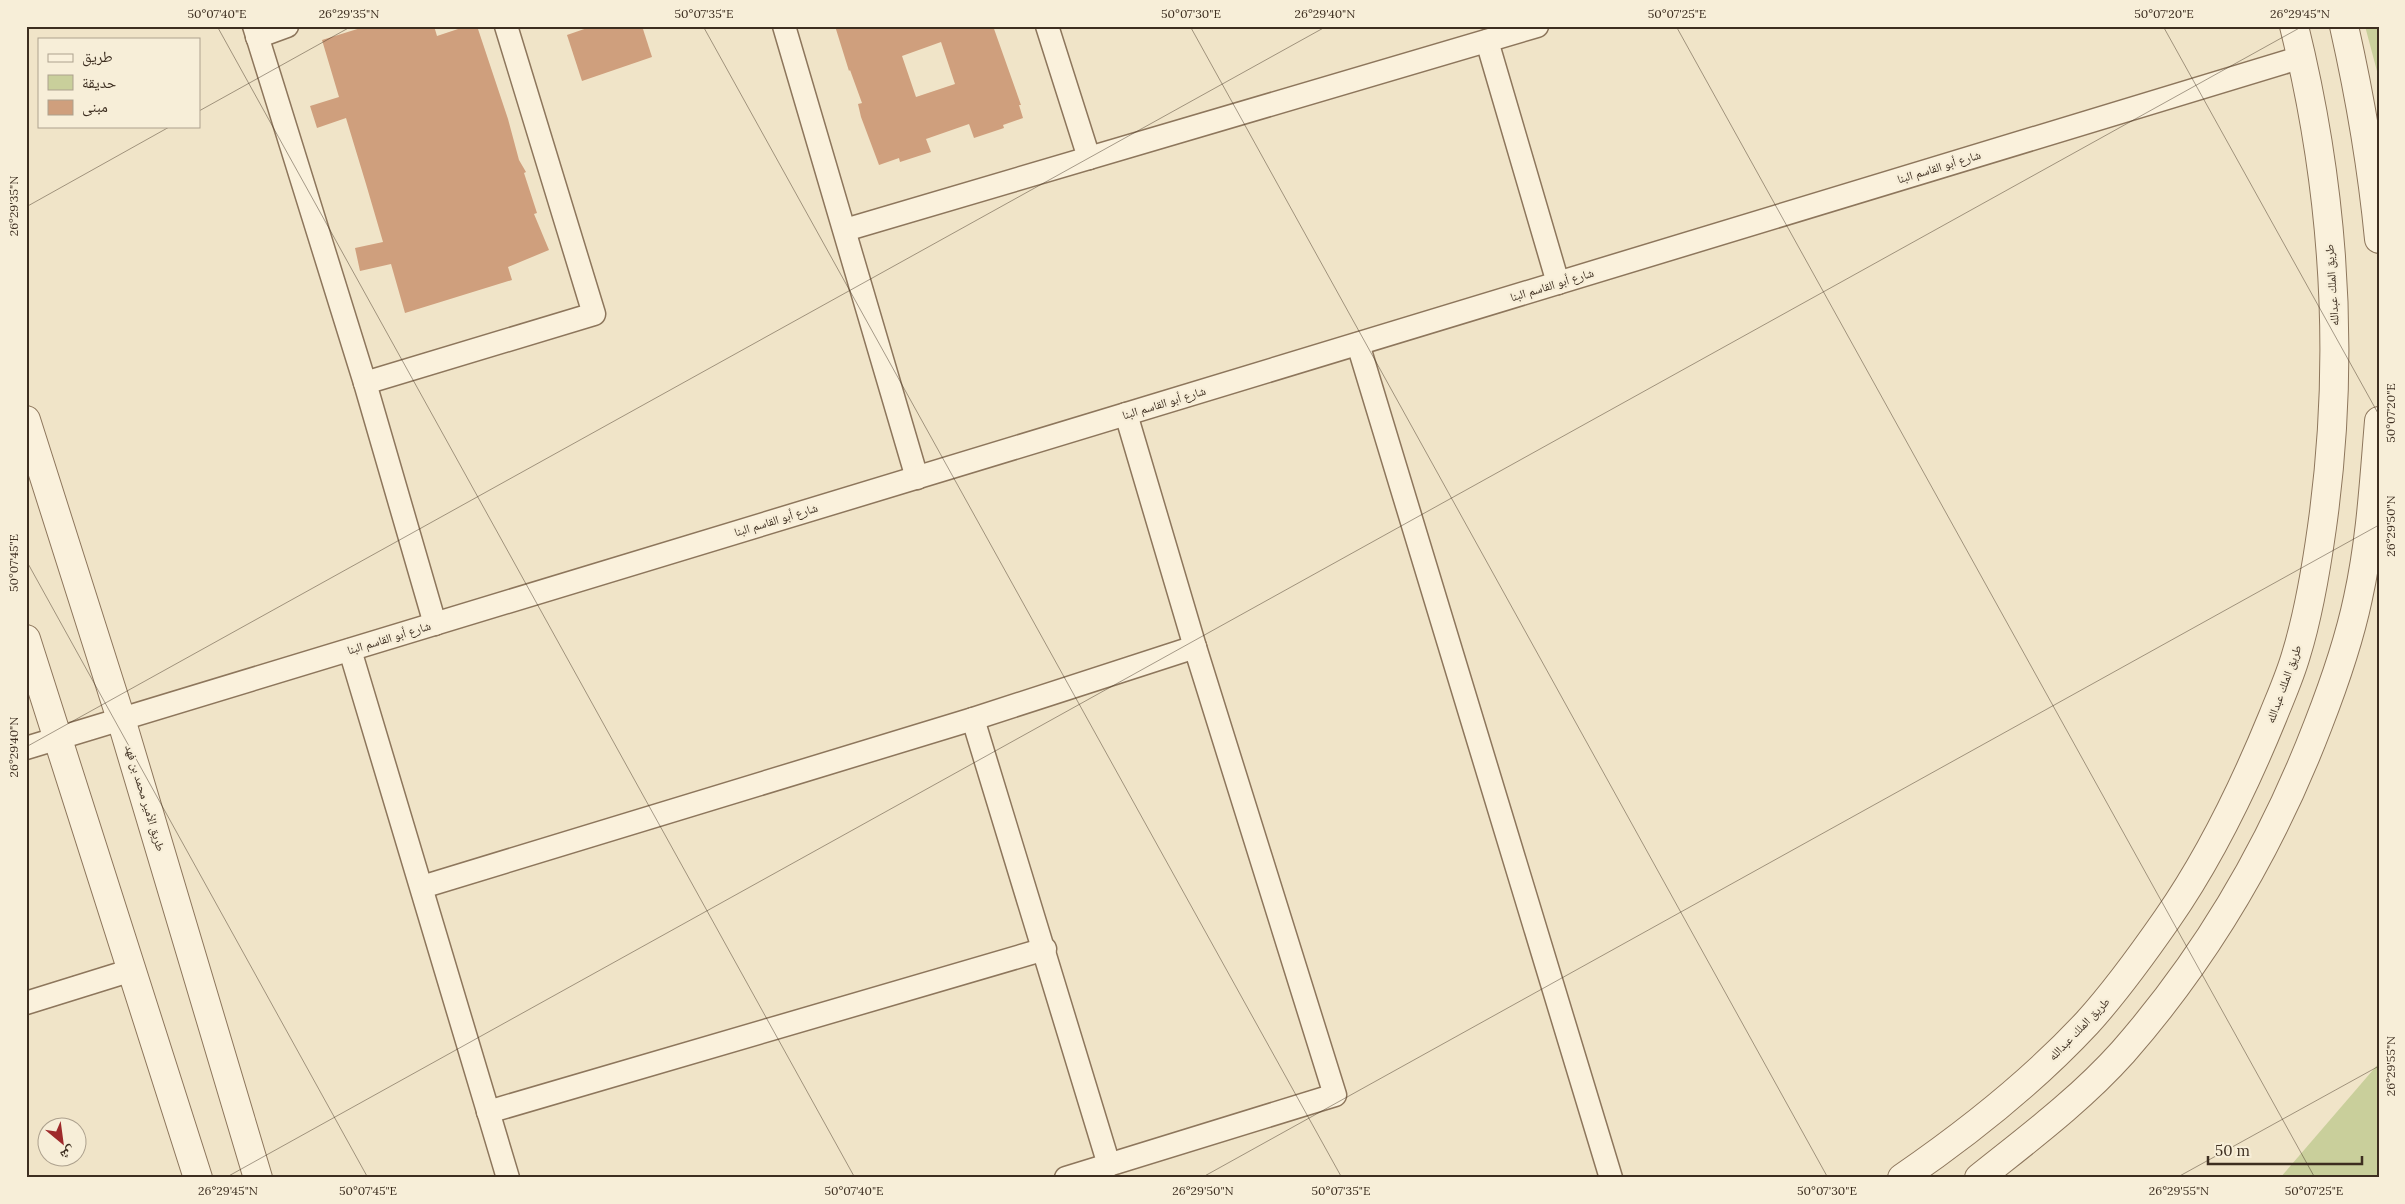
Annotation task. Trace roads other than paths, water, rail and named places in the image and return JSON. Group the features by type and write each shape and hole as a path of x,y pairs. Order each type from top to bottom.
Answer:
{"street":[{"path":"287,26 255,32 365,383 435,624"},
{"path":"365,383 594,314 506,26"},
{"path":"784,26 917,478"},
{"path":"1048,26 1089,158"},
{"path":"845,230 1537,26"},
{"name":"طريق الملك عبدالله","path":"1902,1178 1988,1116 2087,1023 2129,974 2186,892 2220,833 2251,770 2296,657 2311,598 2330,473 2335,407 2336,338 2333,269 2319,143 2294,26"},
{"path":"2344,26 2359,89 2373,179 2379,239"},
{"path":"1487,41 1558,283"},
{"name":"شارع أبو القاسم البنا","path":"26,748 2302,57"},
{"path":"1358,344 1611,1178"},
{"path":"1066,1178 1335,1095 1195,647 1126,414"},
{"name":"طريق الأمير محمد بن فهد","path":"26,420 121,719 258,1178"},
{"path":"1979,1178 2051,1122 2122,1052 2181,980 2227,914 2268,838 2301,770 2335,681 2358,598 2374,484 2379,421"},
{"path":"26,639 198,1178"},
{"path":"422,887 973,719 1195,647"},
{"path":"350,650 508,1178"},
{"path":"973,719 1045,949 1109,1165"},
{"path":"488,1112 1045,949"},
{"path":"26,1003 132,970"}]}
